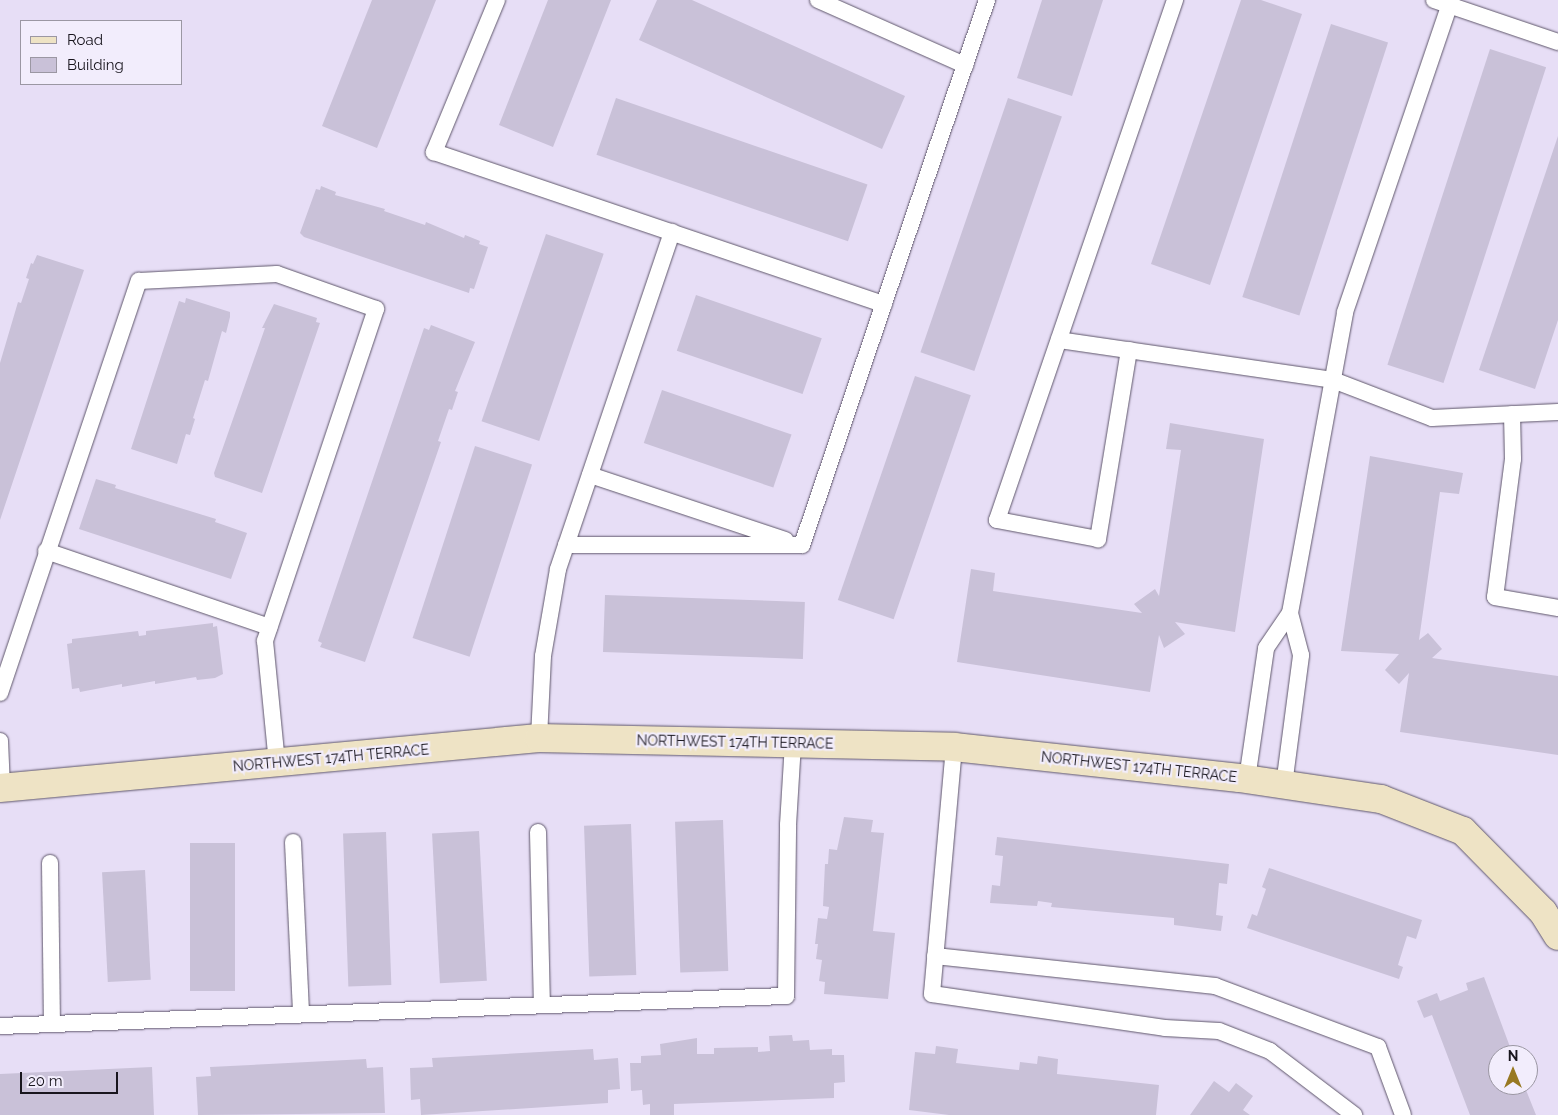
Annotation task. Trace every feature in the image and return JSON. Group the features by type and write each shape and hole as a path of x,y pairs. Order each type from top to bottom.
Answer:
{"street":[{"name":"NORTHWEST 174TH TERRACE","path":"1,788 539,738 954,747 1247,779 1381,799 1463,831 1543,912 1558,936"}],"lane":[{"path":"497,0 434,152 884,304"},
{"path":"818,0 965,65"},
{"path":"802,545 987,0"},
{"path":"1129,350 1098,539 997,520 1174,0"},
{"path":"1247,779 1266,648 1290,613 1345,312 1445,2 1558,42"},
{"path":"539,738 542,656 558,569 672,232"},
{"path":"0,693 138,281 278,274 376,309 265,641 277,762"},
{"path":"1058,340 1333,380 1432,418 1558,412"},
{"path":"1512,414 1513,459 1495,597 1558,608"},
{"path":"590,475 802,545"},
{"path":"566,544 802,545"},
{"path":"46,551 269,627"},
{"path":"1284,785 1301,655 1290,613"},
{"path":"0,741 1,788"},
{"path":"0,1026 786,996 788,825 794,743"},
{"path":"954,747 932,994 1165,1028 1219,1031 1270,1051 1354,1115"},
{"path":"538,832 542,1005"},
{"path":"293,842 301,1014"},
{"path":"50,863 52,1024"},
{"path":"935,956 1215,986 1378,1047 1403,1115"}],"building":[{"path":"372,0 436,0 377,148 322,126"},
{"path":"548,0 611,0 553,147 499,125"},
{"path":"657,0 692,0 905,96 882,149 639,40"},
{"path":"1042,0 1103,0 1072,96 1017,78"},
{"path":"1241,0 1261,0 1302,14 1210,285 1151,264"},
{"path":"1331,24 1388,43 1299,315 1242,297"},
{"path":"1490,49 1546,67 1444,383 1387,365"},
{"path":"616,98 868,185 848,241 596,155"},
{"path":"1008,98 1062,117 974,371 920,352"},
{"path":"1558,136 1558,320 1535,389 1479,370"},
{"path":"321,186 336,192 335,195 385,209 384,211 425,225 426,222 464,238 465,235 480,241 479,244 488,247 474,289 470,288 469,293 304,237 300,233 316,189 320,190"},
{"path":"546,234 604,254 539,441 482,421"},
{"path":"37,255 84,270 0,520 0,363 18,302 21,303 29,279 26,278 31,263 33,264"},
{"path":"696,295 822,338 803,394 677,351"},
{"path":"186,298 230,312 230,317 226,333 222,331 208,381 205,380 193,418 195,419 190,435 186,434 177,464 131,449 179,301 185,303"},
{"path":"274,304 317,318 316,322 320,323 262,493 215,477 214,473 265,328 262,328"},
{"path":"431,325 475,342 455,391 458,392 452,410 449,409 438,441 441,442 365,662 320,647 322,643 318,641 424,328 429,330"},
{"path":"915,376 971,395 894,619 838,600"},
{"path":"662,390 792,435 773,488 644,443"},
{"path":"1170,423 1264,439 1235,632 1175,622 1185,634 1164,648 1159,635 1150,692 957,662 971,569 995,573 993,591 1142,613 1134,604 1155,589 1159,596 1181,450 1166,449"},
{"path":"475,446 532,465 470,657 413,638"},
{"path":"1370,456 1463,473 1459,494 1440,492 1419,640 1428,633 1442,649 1432,658 1558,676 1558,755 1400,732 1409,673 1399,684 1385,670 1399,654 1341,651"},
{"path":"96,479 116,485 115,488 216,519 215,522 247,533 231,579 79,529"},
{"path":"605,595 805,602 803,659 603,652"},
{"path":"213,623 213,627 217,626 223,674 215,678 197,680 196,677 155,684 155,681 122,687 122,684 80,692 79,688 72,689 67,644 72,643 72,639 138,631 139,636 146,635 146,631"},
{"path":"844,817 873,820 871,832 884,833 873,931 895,933 888,999 824,994 825,982 819,981 822,960 816,959 818,944 815,944 818,918 827,919 829,907 823,906 825,864 828,864 829,849 837,850"},
{"path":"723,820 728,971 680,973 675,822"},
{"path":"631,824 636,975 589,977 584,826"},
{"path":"479,831 487,981 440,983 432,833"},
{"path":"386,832 391,985 348,986 343,834"},
{"path":"997,837 1229,864 1227,884 1219,883 1216,915 1223,916 1221,931 1174,925 1174,918 1051,907 1052,903 1038,901 1037,906 990,903 992,885 1000,886 1003,856 995,855"},
{"path":"190,843 235,843 235,991 190,991"},
{"path":"1269,868 1422,920 1416,939 1407,936 1398,965 1403,967 1399,979 1247,928 1252,914 1257,916 1266,889 1262,887"},
{"path":"145,870 151,980 108,982 102,872"},
{"path":"1484,977 1509,1045 1488,1045 1488,1095 1528,1095 1536,1115 1470,1115 1432,1015 1424,1018 1417,1001 1437,993 1440,1001 1468,990 1466,983"},
{"path":"792,1035 793,1041 809,1040 810,1050 832,1049 832,1055 844,1055 845,1082 834,1083 834,1098 674,1104 674,1115 650,1115 650,1104 643,1105 642,1090 631,1091 630,1063 641,1063 641,1056 661,1055 660,1044 697,1038 697,1054 714,1054 714,1048 758,1047 758,1052 770,1051 769,1036"},
{"path":"936,1046 958,1049 956,1063 1019,1070 1020,1062 1037,1064 1038,1056 1058,1059 1057,1074 1159,1085 1156,1115 949,1115 909,1110 915,1052 935,1054"},
{"path":"593,1049 594,1060 618,1058 620,1089 608,1090 608,1103 421,1115 420,1099 411,1100 410,1068 433,1067 432,1058"},
{"path":"366,1059 367,1068 383,1067 385,1113 198,1115 196,1077 211,1076 210,1067"},
{"path":"152,1067 154,1115 0,1115 0,1074"},
{"path":"1214,1081 1229,1092 1236,1083 1253,1096 1243,1110 1250,1115 1190,1115"}]}
